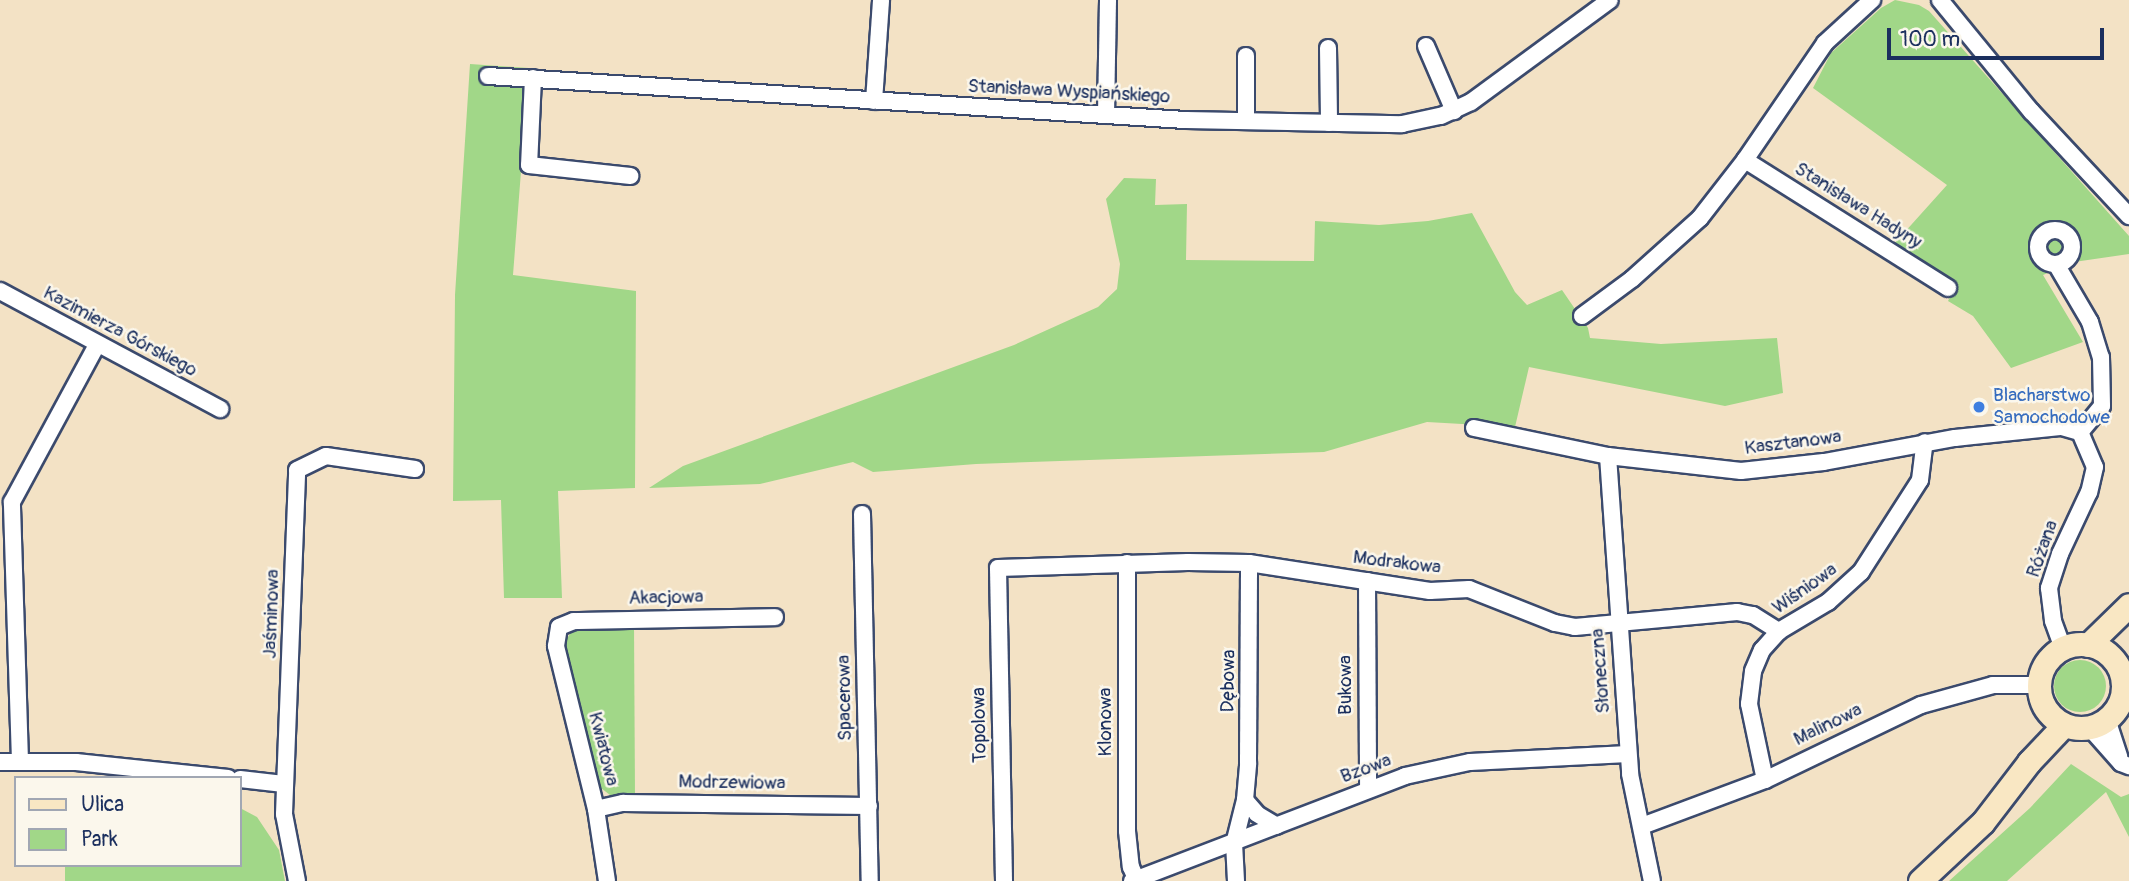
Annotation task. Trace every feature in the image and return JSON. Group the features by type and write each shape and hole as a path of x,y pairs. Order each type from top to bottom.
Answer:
{"street":[{"path":"874,101 881,0"},
{"path":"1105,115 1108,0"},
{"name":"Stanisława Wyspiańskiego","path":"488,76 1105,115 1402,124 1454,111 1482,94 1610,0"},
{"path":"1582,316 1672,246 1700,218 1745,160 1825,43 1872,0"},
{"path":"1940,0 2023,102 2129,216"},
{"path":"1426,46 1454,111"},
{"path":"1328,48 1329,123"},
{"path":"1245,121 1246,55"},
{"path":"533,78 529,165 630,176"},
{"name":"Stanisława Hadyny","path":"1745,160 1948,288"},
{"path":"2056,264 2090,322 2101,357 2102,406 2080,432"},
{"name":"Kazimierza Górskiego","path":"0,291 220,410"},
{"path":"20,761 7,558 6,498 97,345"},
{"name":"Kasztanowa","path":"1474,428 1608,457 1741,471 1824,462 1926,442 2063,427 2080,432"},
{"name":"Różana","path":"2063,648 2054,626 2049,589 2060,554 2089,492 2095,467 2080,432"},
{"name":"Wiśniowa","path":"1765,780 1749,704 1754,671 1762,650 1779,631 1828,603 1861,572 1920,480 1926,442"},
{"name":"Jaśminowa","path":"297,881 284,814 297,470 326,456 415,469"},
{"name":"Słoneczna","path":"1608,457 1628,754 1652,881"},
{"name":"Spacerowa","path":"862,514 870,881"},
{"name":"Modrakowa","path":"998,568 1126,563 1249,563 1430,591 1469,589 1555,623 1575,627 1737,612 1753,615 1779,631"},
{"name":"Klonowa","path":"1126,563 1127,831 1134,880"},
{"name":"Dębowa","path":"1236,881 1234,844 1245,800 1251,669 1249,563"},
{"name":"Topolowa","path":"998,568 1004,881"},
{"name":"Bukowa","path":"1367,581 1368,789"},
{"path":"2098,723 2056,718 2040,699 2038,685 2042,670 2050,657 2063,648 2088,645 2129,605"},
{"path":"2098,723 2122,682 2129,612"},
{"name":"Akacjowa","path":"559,627 574,621 775,617"},
{"name":"Kwiatowa","path":"559,627 556,646 596,809 607,881"},
{"path":"2088,645 2122,682"},
{"name":"Malinowa","path":"1642,826 1765,780 1921,705 1993,685 2038,685"},
{"path":"1920,881 1983,822 2029,762 2056,718"},
{"path":"2098,723 2125,765"},
{"name":"Bzowa","path":"1134,880 1234,844 1405,776 1470,762 1628,754"},
{"path":"0,762 76,761 210,776"},
{"path":"242,779 285,784"},
{"path":"1245,800 1257,814 1277,826"},
{"name":"Modrzewiowa","path":"596,809 624,803 869,806"}],"green space":[{"path":"1895,0 1919,5 1929,11 2129,236 2129,254 2074,262 2043,275 2083,342 2011,368 1973,316 1948,301 1956,285 1894,244 1947,185 1813,88 1831,53 1881,8"},
{"path":"470,64 529,68 513,275 636,291 635,488 558,491 562,598 504,598 501,500 453,501 455,295"},
{"path":"1124,178 1156,179 1155,205 1187,204 1186,260 1314,261 1315,221 1379,225 1428,221 1472,213 1515,292 1527,305 1562,290 1588,328 1590,338 1661,344 1777,338 1783,393 1725,406 1529,367 1515,427 1427,422 1324,452 976,464 873,472 853,462 760,484 649,488 683,466 1014,345 1098,307 1117,289 1120,264 1106,199"},
{"path":"634,626 635,795 610,795 597,785 563,650 571,632 582,627"},
{"path":"2080,660 2090,662 2098,668 2104,676 2104,696 2098,704 2090,710 2080,712 2070,710 2062,704 2056,696 2054,686 2056,676 2062,668 2070,662"},
{"path":"2071,764 2121,797 2129,794 2129,837 2106,792 2007,881 1949,881 2030,808"},
{"path":"242,809 257,817 279,850 285,881 65,881 65,867 242,867"}],"place":[{"name":"Blacharstwo Samochodowe","path":"1979,407"}]}
